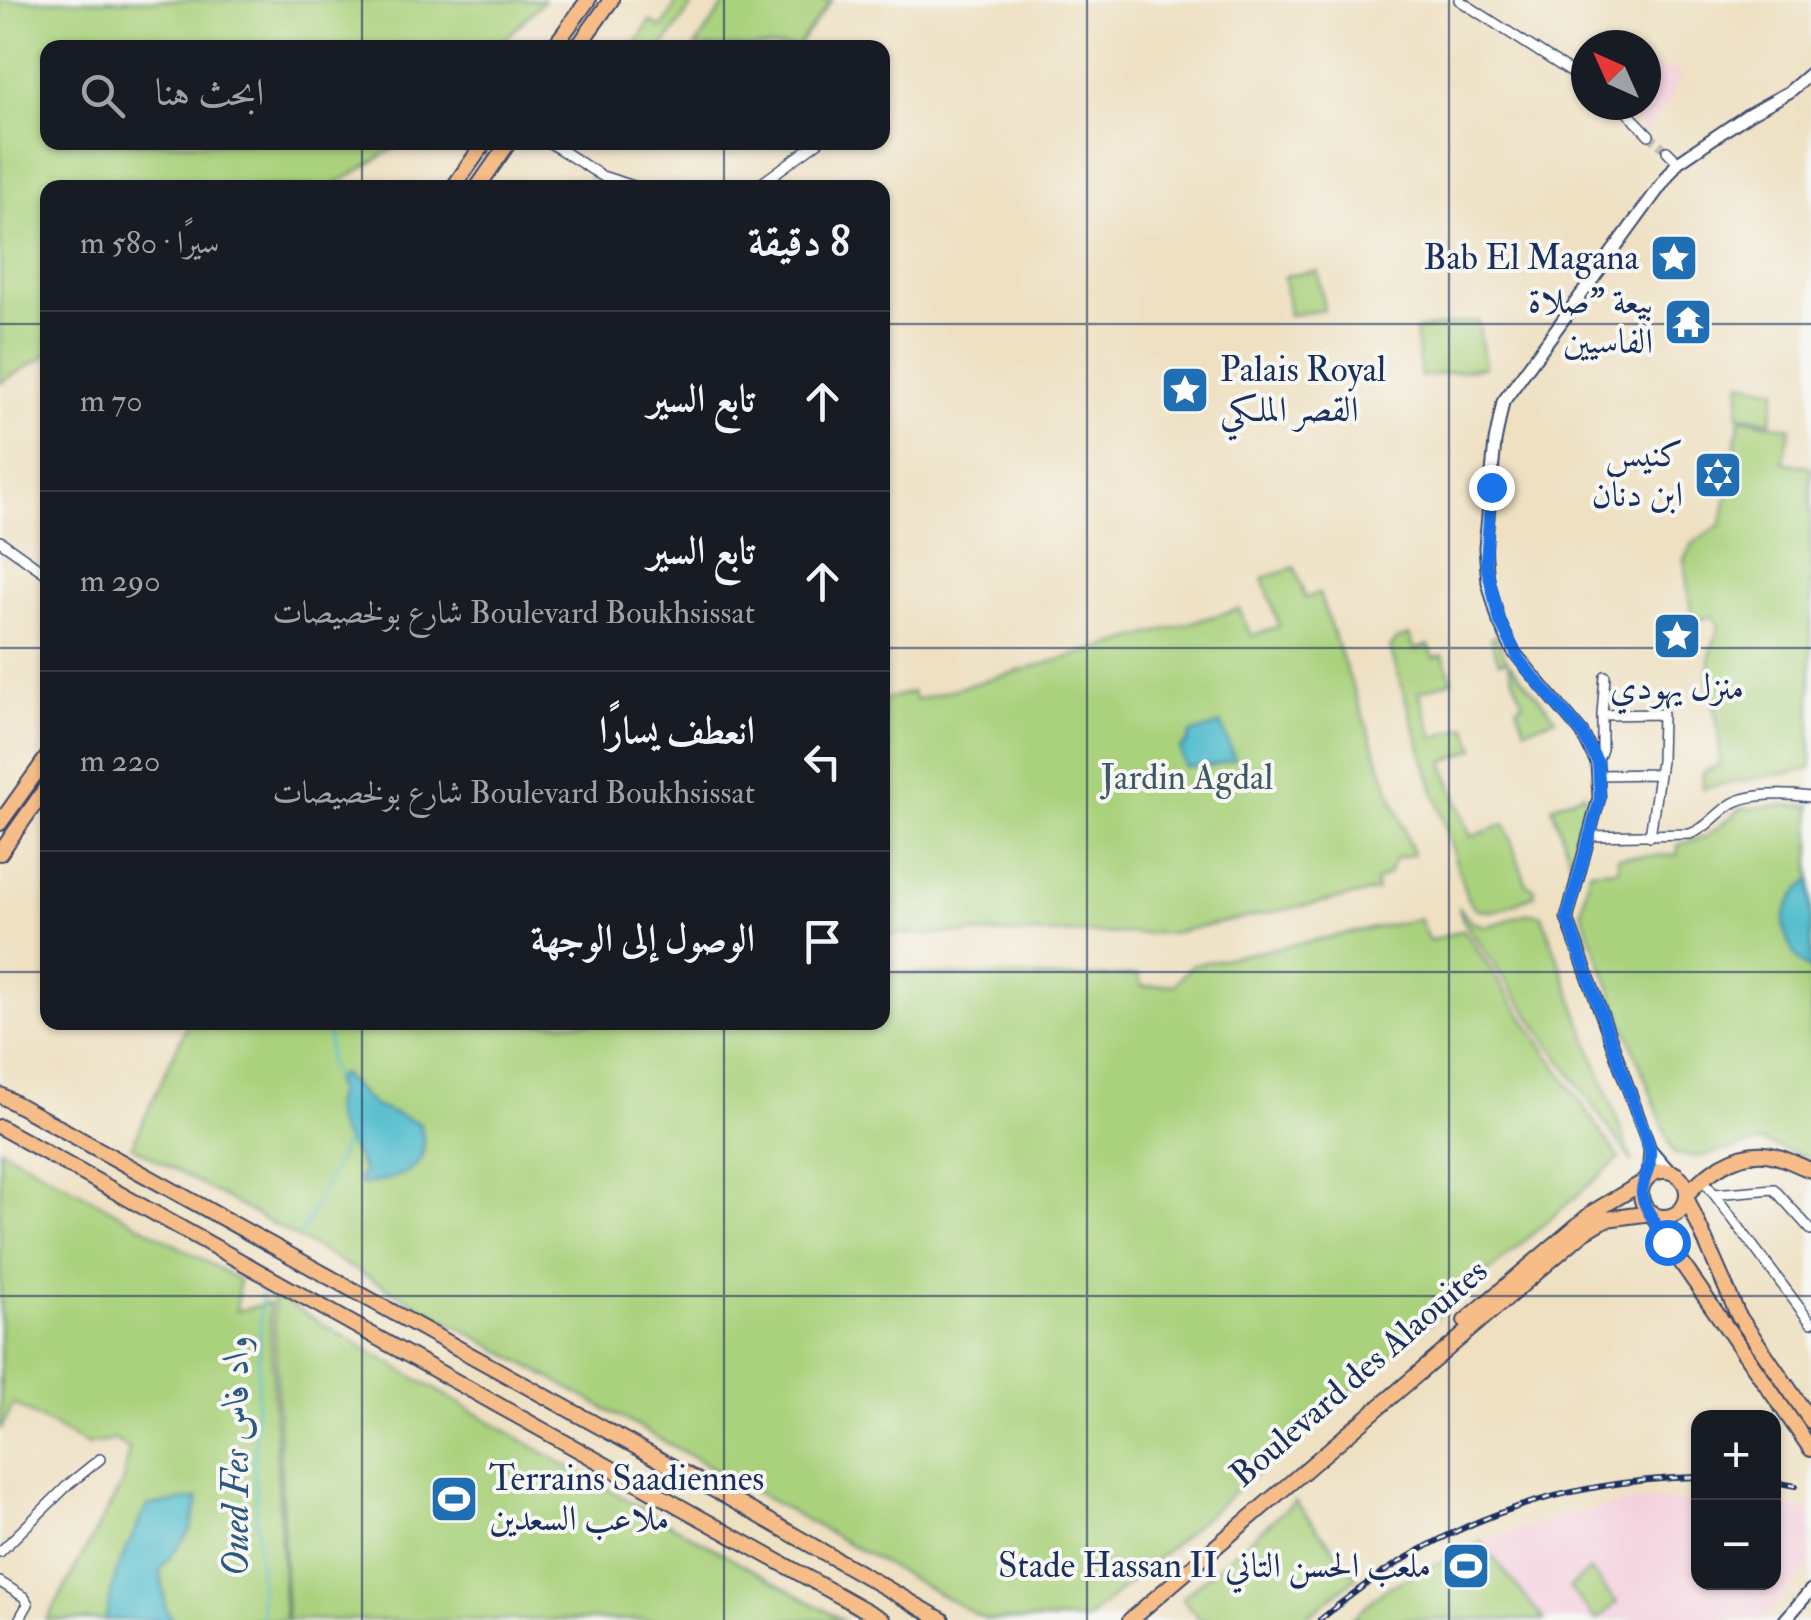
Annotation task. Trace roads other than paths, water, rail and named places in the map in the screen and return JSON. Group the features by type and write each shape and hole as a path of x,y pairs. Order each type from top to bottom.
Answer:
{"main road":[{"path":"560,40 588,0"},
{"path":"583,40 611,0"},
{"path":"459,180 480,150"},
{"path":"482,180 503,150"},
{"path":"0,822 40,767"},
{"path":"3,843 40,795"},
{"path":"0,1095 712,1488 942,1620"},
{"path":"0,1127 883,1620"},
{"path":"1652,1213 1673,1215 1702,1178 1739,1158 1763,1154 1811,1170"},
{"path":"1702,1178 1654,1173 1647,1180 1643,1202 1811,1449"},
{"path":"1672,1173 1686,1186 1738,1315 1811,1421"},
{"name":"Boulevard des Alaouites","path":"1118,1620 1593,1212 1647,1180"},
{"name":"Boulevard des Alaouites","path":"1130,1620 1584,1232 1606,1219 1652,1213"}],"street":[{"path":"1459,0 1571,72"},
{"path":"1598,769 1582,733 1514,652 1494,606 1485,548 1495,442 1503,402 1678,162 1736,122 1790,92 1811,72"},
{"path":"1634,120 1649,135"},
{"path":"560,150 586,168 615,180"},
{"path":"767,180 807,150"},
{"path":"1667,151 1678,162"},
{"path":"0,541 40,569"},
{"path":"1605,676 1598,769 1600,798 1567,918 1650,1149 1672,1173"},
{"path":"1602,715 1662,714 1650,836"},
{"path":"1598,769 1658,774"},
{"path":"1590,836 1696,832 1741,800 1811,797"},
{"path":"1647,1180 1650,1149"},
{"path":"1702,1178 1811,1323"},
{"path":"1714,1194 1774,1189 1811,1230"},
{"path":"0,1552 100,1459"},
{"path":"0,1582 24,1597 28,1604 19,1620"},
{"path":"1785,1620 1811,1590"}],"water":[{"path":"1221,724 1235,759 1185,767 1180,749 1190,734"},
{"path":"1811,879 1811,970 1790,945 1784,920 1793,898"},
{"path":"341,1074 374,1106 419,1123 423,1152 410,1170 361,1185 360,1164 334,1116 337,1091 333,1080"},
{"path":"199,1498 190,1531 160,1570 166,1609 173,1620 105,1620 117,1569 147,1506"}],"waterway":[{"name":"Oued Fes واد فاس","path":"590,180 592,175"},
{"name":"Oued Fes واد فاس","path":"328,1030 329,1066 336,1080"},
{"name":"Oued Fes واد فاس","path":"301,1235 346,1142"},
{"name":"Oued Fes واد فاس","path":"262,1292 254,1463 262,1620"}],"tunnel":[{"path":"1649,135 1667,151"}],"railway":[{"path":"1320,1620 1406,1558 1496,1514 1593,1488 1691,1477"},
{"path":"1781,1483 1796,1486"}],"place":[{"name":"Bab El Magana","path":"1674,258"},
{"name":"بيعة \"صلاة الفاسيين","path":"1688,322"},
{"name":"Palais Royal القصر الملكي","path":"1185,390"},
{"name":"كنيس ابن دنان","path":"1718,475"},
{"name":"منزل يهودي","path":"1677,636"},
{"name":"Terrains Saadiennes ملاعب السعدين","path":"454,1499"},
{"name":"Stade Hassan II ملعب الحسن التاني","path":"1466,1566"}],"park label":[{"name":"Jardin Agdal","path":"1187,778"}]}
